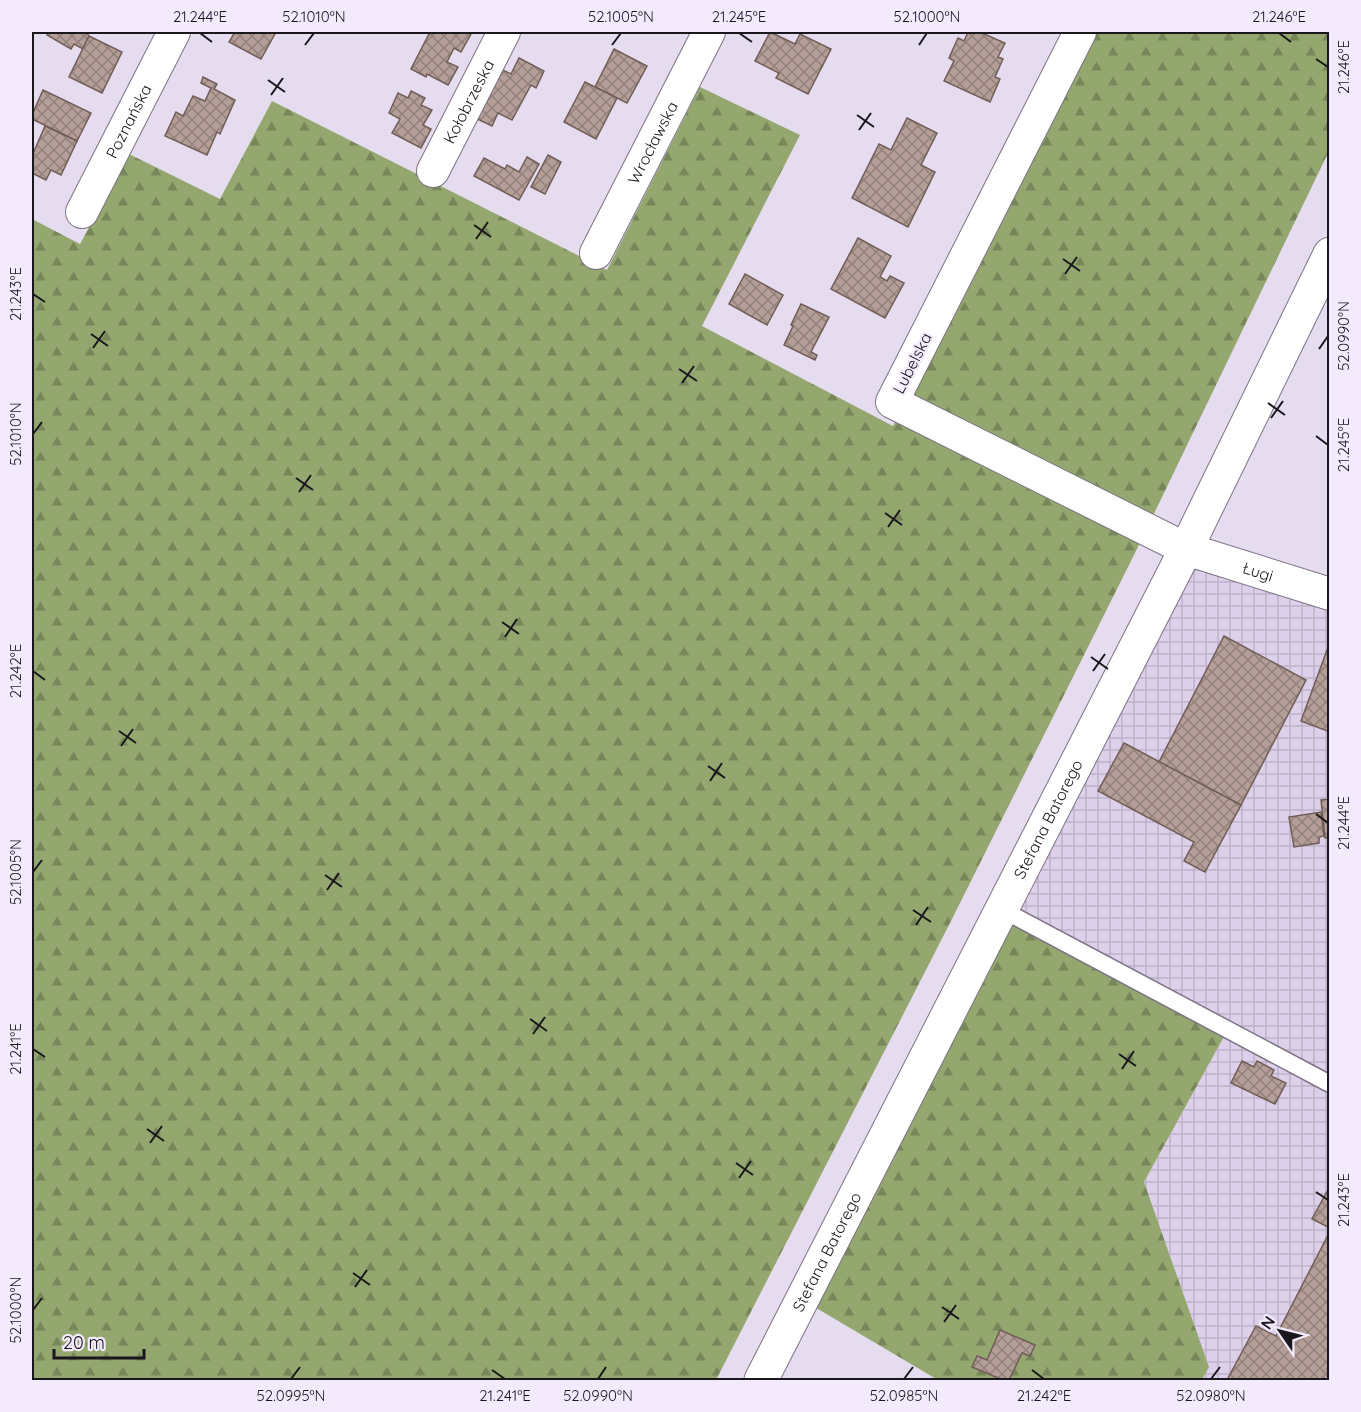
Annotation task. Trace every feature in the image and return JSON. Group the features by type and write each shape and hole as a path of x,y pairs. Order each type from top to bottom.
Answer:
{"street":[{"name":"Poznańska","path":"82,212 174,32"},
{"name":"Kołobrzeska","path":"432,171 504,32"},
{"name":"Wrocławska","path":"596,253 709,32"},
{"name":"Lubelska","path":"1080,32 892,402 1186,549"},
{"name":"Stefana Batorego","path":"761,1380 1186,549 1329,254"},
{"name":"Ługi","path":"1186,549 1329,594"}],"lane":[{"path":"1001,909 1329,1084"}],"shaded area":[{"path":"1186,549 1329,594 1329,1380 1202,1380 1209,1367 1144,1182 1227,1031 1001,909"}],"green space":[{"path":"1091,32 1329,32 1329,151 1135,553 950,923 716,1380 32,1380 32,219 80,244 129,154 220,199 272,101 607,270 700,87 800,135 702,326 893,426"},
{"path":"1001,909 1227,1031 1144,1182 1209,1367 1202,1380 938,1380 801,1299"}],"building":[{"path":"49,32 86,32 89,36 83,49 74,44 71,49 47,35"},
{"path":"235,32 276,32 261,59 229,42"},
{"path":"430,32 467,32 471,34 461,52 454,48 447,62 458,67 448,85 411,69"},
{"path":"770,32 795,44 800,34 831,49 808,94 776,78 779,73 755,61"},
{"path":"968,32 980,32 1005,43 998,57 1003,59 995,77 1000,79 990,102 944,81 954,61 949,58 958,38 964,41"},
{"path":"89,36 122,52 102,93 69,77"},
{"path":"614,49 647,66 627,103 595,87"},
{"path":"519,58 544,71 536,88 531,85 512,120 498,113 492,126 473,117 499,68 511,74"},
{"path":"203,77 217,84 214,89 235,100 220,134 217,132 207,155 165,136 176,112 183,116 193,96 205,101 211,88 201,83"},
{"path":"585,82 617,98 596,139 564,122"},
{"path":"43,90 91,113 77,141 32,119"},
{"path":"411,91 425,98 421,105 432,110 423,125 431,129 421,148 392,133 400,119 389,113 398,93 408,98"},
{"path":"907,118 937,133 921,165 935,172 908,227 852,198 879,144 891,150"},
{"path":"45,126 77,141 61,175 51,170 46,180 32,173 32,156"},
{"path":"548,155 561,162 545,194 531,187"},
{"path":"527,157 539,164 519,200 474,176 484,158 505,169 507,165 519,172"},
{"path":"858,238 891,256 880,277 887,281 890,276 904,283 885,318 831,289"},
{"path":"745,274 783,295 767,325 729,304"},
{"path":"801,304 829,317 811,352 817,355 815,360 784,345"},
{"path":"1224,636 1306,680 1241,805 1159,762"},
{"path":"1327,650 1330,651 1330,732 1301,721"},
{"path":"1124,743 1241,805 1205,872 1184,861 1194,842 1098,791"},
{"path":"1330,799 1330,837 1325,838 1321,800"},
{"path":"1321,812 1324,836 1319,837 1319,843 1294,847 1289,817"},
{"path":"1242,1061 1254,1067 1257,1061 1274,1070 1271,1076 1286,1083 1275,1104 1231,1083"},
{"path":"1330,1186 1330,1228 1312,1219"},
{"path":"1327,1237 1330,1239 1330,1363 1327,1369 1330,1370 1330,1380 1227,1380 1256,1326 1276,1336"},
{"path":"1000,1330 1035,1345 1030,1356 1022,1353 1009,1380 1003,1380 972,1367 977,1356 987,1360"}]}
